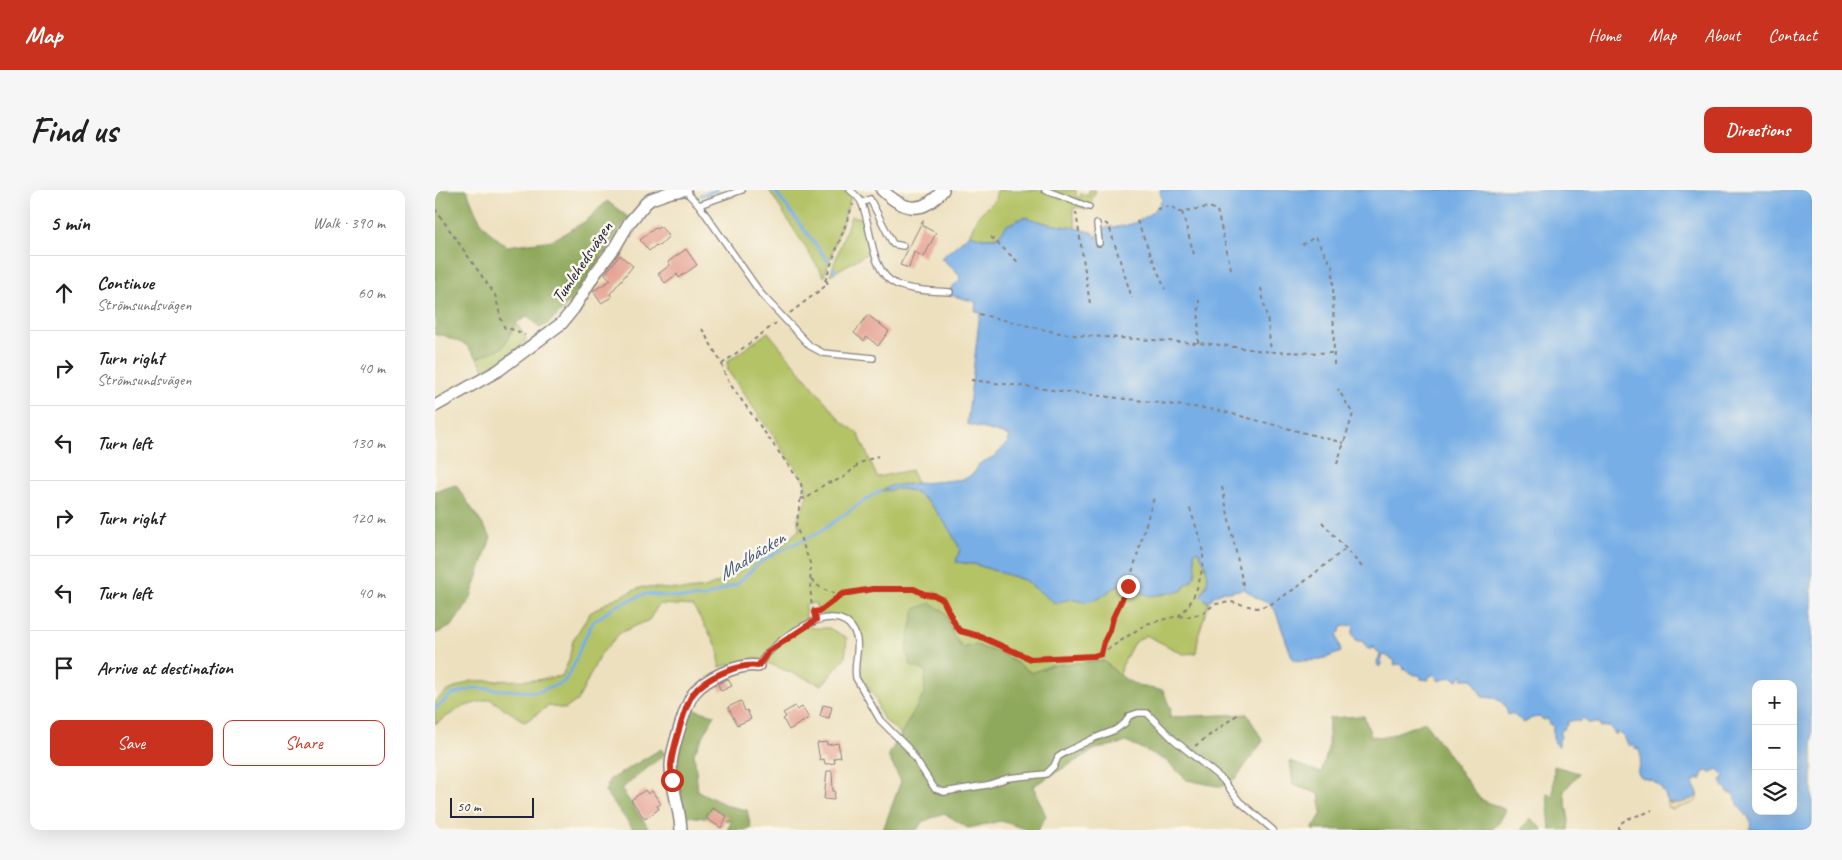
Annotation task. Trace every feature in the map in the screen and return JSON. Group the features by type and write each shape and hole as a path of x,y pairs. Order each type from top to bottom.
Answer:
{"street":[{"name":"Tumlehedsvägen","path":"435,406 499,370 562,323 570,314 594,274 615,247 629,223 646,203 651,199 683,190"},
{"path":"882,190 901,204 914,208 930,202 943,190"},
{"path":"681,830 671,764 691,698 699,687 719,675 744,666 758,666"}],"lane":[{"path":"688,190 689,195 699,205 762,295 810,346 823,353 873,358"},
{"path":"699,205 742,190"},
{"path":"850,190 862,203 872,247 889,279 897,285 950,292"},
{"path":"1045,190 1089,208"},
{"path":"862,203 870,198 893,244 903,246"},
{"path":"1097,224 1099,242"},
{"path":"758,666 762,658 773,647 816,620 838,619 851,627 858,644 855,671 859,683 880,720 908,748 929,782 939,791 951,792 987,785 1008,778 1033,777 1046,774 1054,766 1058,758 1092,739 1120,728 1129,716 1147,713 1223,780 1243,805 1273,830"}],"path":[{"path":"825,281 856,195"},
{"path":"1157,209 1171,206 1179,212 1209,207 1217,210 1232,274"},
{"path":"435,209 495,296 500,312 500,320 505,328 515,330 527,336 533,344"},
{"path":"1076,210 1090,304"},
{"path":"1182,211 1195,258"},
{"path":"1137,221 1165,290"},
{"path":"1109,226 1132,298"},
{"path":"991,237 1020,264"},
{"path":"1302,245 1315,237 1333,268 1334,366"},
{"path":"1261,288 1268,323 1271,352"},
{"path":"1198,343 1199,300"},
{"path":"979,314 1067,334 1213,344 1271,352 1333,352"},
{"path":"702,329 723,364 724,372 730,384 801,483 802,491 795,526 810,563 811,600 816,620"},
{"path":"971,380 1217,410 1344,443"},
{"path":"1337,464 1353,414 1338,389"},
{"path":"801,498 806,499 826,483 844,477 861,463 878,456"},
{"path":"1222,487 1244,589"},
{"path":"1101,654 1113,618 1128,586 1154,498"},
{"path":"1178,616 1182,614 1196,590 1203,558 1189,505"},
{"path":"1323,522 1364,569"},
{"path":"811,580 829,593 842,594 873,589 914,589 924,594 934,595 943,600 960,631 979,636 1031,659 1094,656 1101,654 1146,624 1178,616 1187,617 1203,613 1215,604 1231,602 1257,608 1271,604 1299,586 1345,549"},
{"path":"814,612 820,611 842,594"},
{"path":"1188,751 1237,715"},
{"path":"1619,830 1619,825 1625,819 1632,816 1641,816 1652,810"}],"green space":[{"path":"435,190 467,190 481,222 507,246 553,240 586,221 607,201 628,217 575,295 551,321 540,328 528,316 516,323 503,347 477,358 466,345 443,335 435,335"},
{"path":"769,190 842,190 851,197 824,277"},
{"path":"997,190 1076,190 1076,196 1079,198 1081,194 1089,196 1089,190 1096,190 1088,210 1080,207 1074,208 1076,228 1049,224 1024,217 1006,232 994,237 987,238 970,234 977,217 995,199"},
{"path":"851,216 862,218 870,252 830,275"},
{"path":"516,323 526,338 525,342 485,370 477,358 503,347"},
{"path":"768,332 842,422 858,433 877,477 911,470 917,483 891,486 882,491 899,489 912,492 929,504 944,521 960,549 956,562 974,564 1024,580 1056,602 1070,599 1085,602 1098,599 1117,586 1124,584 1142,593 1162,595 1173,591 1182,591 1196,571 1194,552 1198,551 1207,571 1207,581 1202,591 1205,601 1209,602 1199,633 1196,653 1183,654 1146,635 1133,644 1122,666 1120,676 1104,661 1051,665 1032,673 1004,655 976,645 962,648 953,634 945,612 926,671 924,694 901,734 884,720 878,709 876,699 861,677 862,639 857,628 845,617 819,614 815,603 805,605 806,620 811,628 829,628 847,638 845,658 822,685 755,658 720,667 718,648 693,606 659,604 649,620 620,633 600,655 578,700 565,709 548,706 525,722 490,699 462,707 435,724 435,701 446,692 470,681 536,680 562,676 569,660 573,640 590,613 611,600 642,587 687,590 705,588 729,578 799,530 798,519 807,498 805,482 728,371 727,362"},
{"path":"456,485 491,537 470,600 452,626 435,634 435,491"},
{"path":"931,603 945,612 953,634 962,648 976,645 1004,655 1032,673 1051,665 1104,661 1118,674 1137,685 1163,690 1171,710 1169,717 1247,714 1263,741 1237,777 1222,787 1187,780 1165,760 1128,742 1096,749 1033,786 1046,816 1038,830 1028,830 1001,821 968,828 944,813 922,822 917,830 883,830 901,781 888,756 924,694 926,671 911,666 906,650 915,609"},
{"path":"692,709 715,715 694,753 698,791 728,806 747,810 751,828 748,830 727,830 732,821 687,816 678,786 677,762"},
{"path":"1364,716 1371,736 1385,737 1425,722 1480,799 1506,810 1499,823 1492,830 1312,830 1322,813 1319,794 1293,785 1290,761 1321,773 1328,749 1329,718"},
{"path":"661,749 665,754 621,789 650,830 634,830 605,792 609,780"},
{"path":"1554,766 1579,773 1564,791 1569,821 1568,830 1550,830 1547,794 1553,796"},
{"path":"1530,818 1544,830 1521,830"}],"sand":[{"path":"1698,793 1697,799 1691,804 1673,809 1668,807 1668,802 1672,804 1696,797"}],"water":[{"path":"1160,190 1812,190 1812,830 1750,830 1749,818 1740,807 1734,794 1728,793 1724,787 1721,781 1724,776 1717,769 1711,773 1706,771 1702,774 1702,779 1700,780 1697,777 1697,780 1692,782 1698,793 1696,797 1679,803 1668,802 1657,784 1639,775 1638,770 1641,756 1638,748 1636,749 1633,744 1629,746 1623,735 1616,733 1616,735 1609,726 1600,727 1599,723 1588,723 1583,718 1579,722 1575,720 1567,722 1567,725 1560,733 1559,746 1556,745 1553,738 1553,726 1549,724 1547,718 1544,720 1539,717 1532,718 1524,723 1512,713 1508,715 1499,700 1482,697 1473,679 1462,679 1464,675 1461,675 1458,680 1451,677 1439,681 1434,674 1428,678 1429,680 1421,679 1420,675 1415,675 1403,669 1405,669 1400,664 1394,665 1395,661 1385,655 1382,657 1381,666 1378,666 1377,662 1380,655 1373,646 1372,649 1368,649 1362,641 1357,641 1352,633 1354,628 1351,625 1341,627 1337,635 1341,652 1317,660 1293,660 1275,610 1267,602 1258,599 1244,589 1224,591 1214,596 1209,602 1200,596 1206,587 1208,577 1198,551 1194,552 1195,575 1184,586 1182,591 1150,596 1135,591 1124,584 1117,586 1098,599 1085,602 1070,599 1055,603 1024,580 974,564 956,562 960,549 944,521 929,503 911,491 901,489 881,491 891,486 965,479 975,472 979,464 995,456 1008,442 1010,436 967,424 980,312 975,311 976,302 950,295 950,289 960,280 959,274 941,258 970,234 982,238 997,238 1007,225 1024,217 1094,233 1096,239 1100,230 1136,222 1148,215 1162,200"}],"building":[{"path":"923,220 923,226 936,233 924,257 914,252 909,268 900,265"},
{"path":"660,226 669,236 658,247 656,245 649,251 640,240"},
{"path":"686,249 697,265 679,278 677,274 665,283 658,274 670,265 668,262"},
{"path":"620,255 633,266 610,294 612,297 601,303 593,291 611,280 605,274"},
{"path":"868,315 889,331 878,346 867,337 864,341 854,333"},
{"path":"728,679 732,686 721,691 718,684"},
{"path":"741,701 751,719 737,725 728,707"},
{"path":"823,705 832,707 829,718 820,716"},
{"path":"795,706 797,710 802,707 809,718 789,730 783,719 786,717 783,713"},
{"path":"827,742 827,745 838,743 841,757 834,758 835,763 825,764 824,759 820,760 817,743"},
{"path":"827,771 832,771 833,791 835,791 834,800 824,799"},
{"path":"645,790 648,794 652,791 661,804 657,806 659,809 645,819 631,800"},
{"path":"712,808 727,816 721,828 706,818"}],"waterway":[{"path":"701,195 717,190"},
{"path":"774,190 828,261"},
{"name":"Madbäcken","path":"435,709 451,695 475,688 537,692 564,682 574,665 593,622 616,606 645,594 685,598 705,597 737,584 758,564 775,553 818,533 881,491"}],"route":[{"path":"672,780 672,755 686,710 691,698 699,687 735,668 751,665 758,666 762,658 778,643 816,620 814,612 820,611 842,594 873,589 914,589 924,594 934,595 943,600 947,605 960,631 979,636 1031,659 1101,654 1113,618 1128,586"}]}
